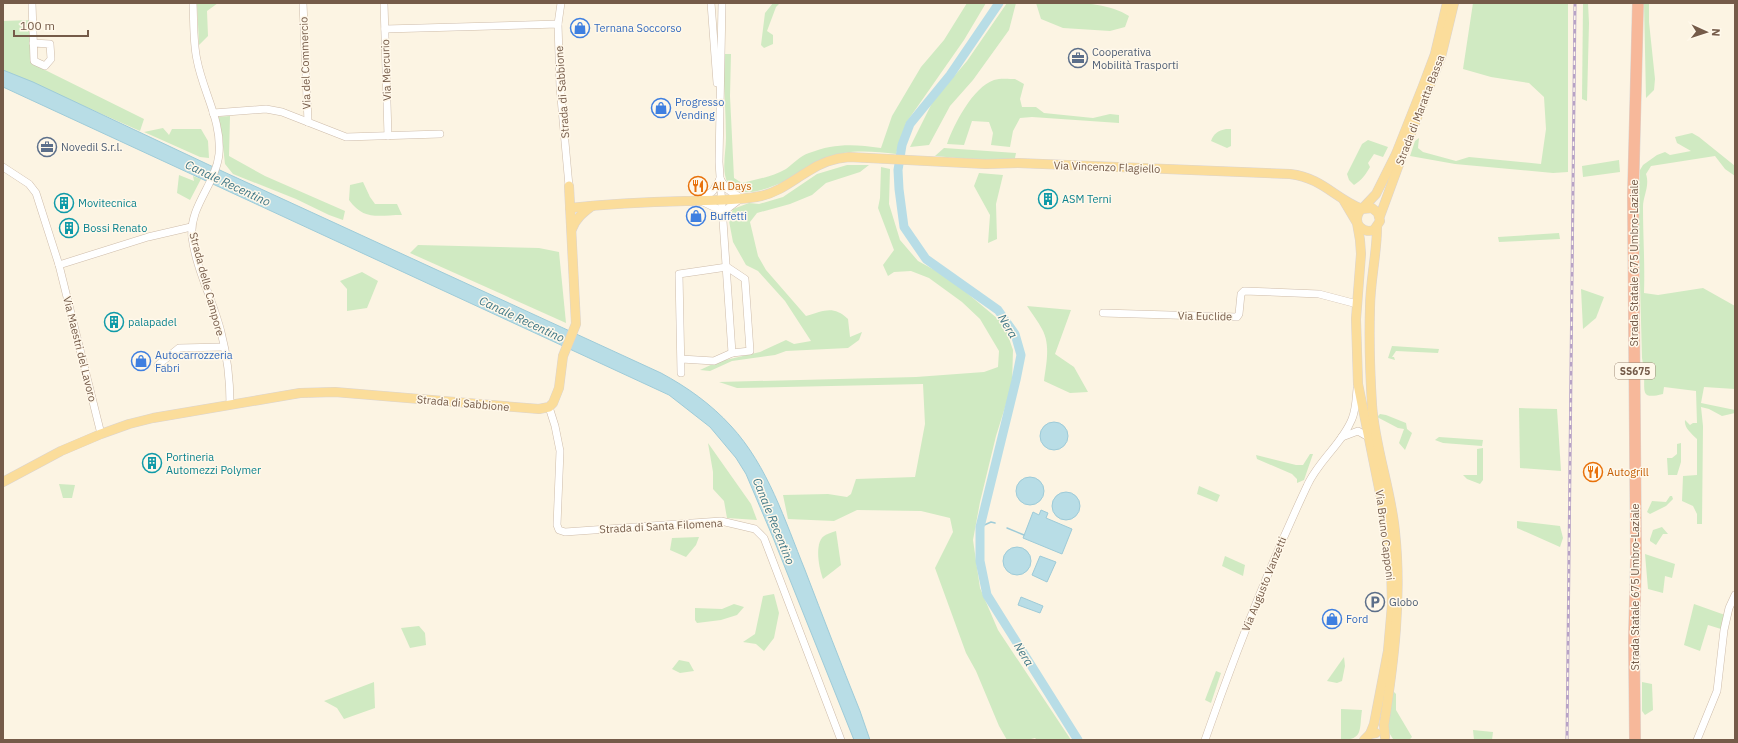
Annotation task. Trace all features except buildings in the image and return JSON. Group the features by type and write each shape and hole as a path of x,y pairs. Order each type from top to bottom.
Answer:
{"highway":[{"name":"Strada Statale 675 Umbro-Laziale","path":"1629,740 1628,155 1631,3"},
{"name":"Strada Statale 675 Umbro-Laziale","path":"1635,740 1634,639 1636,542 1634,196 1638,3"}],"main road":[{"name":"Strada di Maratta Bassa","path":"1362,209 1376,194 1396,154 1428,73 1441,34 1447,3"},
{"name":"Strada di Maratta Bassa","path":"1380,216 1441,57 1454,3"},
{"name":"Via Vincenzo Flagiello","path":"570,208 741,198 763,195 777,190 827,161 840,158 863,157 986,164 1018,163 1290,174 1314,180 1344,202 1362,209"},
{"path":"568,186 573,196 578,200 593,206"},
{"name":"Strada di Sabbione","path":"3,482 61,450 101,434 153,418 300,393 335,392 539,409 549,407 553,403 559,388 565,351 576,324 568,186"},
{"name":"Via Vincenzo Flagiello","path":"1344,202 1358,223"},
{"path":"571,235 575,222 581,214 593,206"},
{"path":"1372,208 1380,216 1380,221 1374,230 1366,231 1360,227 1358,223 1357,216 1362,209 1372,208"},
{"name":"Via Bruno Capponi","path":"1358,223 1361,254 1356,320 1358,384 1384,513 1390,557 1392,605 1388,650 1374,724 1367,737"},
{"name":"Via Bruno Capponi","path":"1377,227 1377,244 1372,272 1370,308 1371,386 1377,440 1394,526 1398,567 1398,618 1384,725 1386,739"},
{"path":"1358,384 1365,389 1371,386"},
{"name":"Via Bruno Capponi","path":"1367,737 1378,733 1386,739"}],"street":[{"path":"32,3 33,43"},
{"name":"Strada delle Campore","path":"193,3 197,61 218,133 219,154 216,166 194,214 191,227 193,239 221,333 230,391 230,404"},
{"name":"Via del Commercio","path":"303,3 308,122"},
{"name":"Via Mercurio","path":"384,3 388,136"},
{"name":"Strada di Sabbione","path":"561,3 558,24 560,87 568,186"},
{"path":"711,3 720,117"},
{"path":"722,3 720,179 732,352"},
{"path":"385,29 558,24"},
{"name":"Via del Commercio","path":"213,113 266,109 282,112 346,137 440,134"},
{"name":"Via Maestri del Lavoro","path":"3,167 29,184 36,193 59,265 101,434"},
{"path":"720,179 727,189 741,198 727,209 723,215"},
{"path":"699,200 713,191 720,179"},
{"path":"699,200 720,210 723,215"},
{"path":"59,265 148,237 191,227"},
{"path":"681,359 714,361 732,352 750,351 745,279 727,267 679,274 681,373"},
{"name":"Via Euclide","path":"1103,313 1237,317 1239,314 1241,294 1244,291 1319,294 1357,304"},
{"path":"158,365 179,348 223,347"},
{"name":"Via Augusto Vanzetti","path":"1205,740 1220,695 1284,534 1309,481 1322,461 1341,438 1353,417 1358,384"},
{"name":"Strada di Santa Filomena","path":"549,407 555,426 560,451 557,524 559,530 565,532 721,521 755,529 764,538 841,740"},
{"path":"1341,438 1358,431 1370,438"},
{"path":"1697,740 1717,691 1724,630 1729,608 1735,595"}],"green space":[{"path":"197,3 218,3 207,11 208,36 199,45"},
{"path":"773,3 780,3 776,7 767,31 773,35 773,44 764,48 761,45 765,13"},
{"path":"967,3 986,3 964,40 906,123 896,154 863,151 844,153 785,181 751,192 738,191 728,183 724,168 726,138 724,54 731,54 730,96 734,178 742,183 775,174 786,169 806,154 827,147 853,145 881,148 892,116 921,67 944,40"},
{"path":"1007,3 1016,3 1009,30 973,80 950,106 929,145 910,147 933,101 967,61"},
{"path":"1036,3 1096,5 1108,7 1129,16 1125,27 1110,31 1063,28 1041,19"},
{"path":"1473,3 1568,3 1568,172 1553,173 1455,164 1410,156 1415,141 1419,138 1418,148 1423,152 1456,161 1469,157 1541,164 1546,129 1544,97 1529,83 1491,77 1463,69"},
{"path":"1583,3 1588,3 1589,23 1587,101 1582,99"},
{"path":"1644,3 1649,3 1649,22 1655,79 1654,90 1646,98"},
{"path":"30,20 31,63 144,119 140,131 3,70 3,21"},
{"path":"1015,79 1024,84 1020,99 1022,107 1036,107 1044,113 1093,118 1110,114 1119,115 1119,123 1032,117 1020,118 1013,131 1010,147 991,145 993,133 989,122 972,121 964,145 947,144 959,117 979,90 994,80"},
{"path":"230,116 229,156 265,176 345,211 343,220 296,199 233,174 225,164 222,137 216,117"},
{"path":"163,128 169,135 172,129 201,129 208,141 209,158 200,157 144,132"},
{"path":"1226,129 1231,129 1231,146 1227,148 1211,141 1213,136"},
{"path":"1692,133 1735,166 1735,176 1725,169 1715,156 1651,166 1646,174 1647,187 1643,203 1644,293 1658,295 1703,288 1735,306 1735,389 1704,387 1701,403 1735,410 1735,413 1722,416 1709,409 1701,407 1703,426 1702,524 1697,524 1697,514 1693,506 1682,501 1683,476 1697,475 1697,439 1688,430 1685,423 1685,420 1690,425 1697,423 1696,391 1664,387 1663,394 1650,396 1645,393 1644,390 1638,207 1640,170 1643,165 1657,155 1665,152 1670,155 1691,151 1677,143 1675,137"},
{"path":"1368,140 1388,147 1383,157 1374,154 1368,163 1370,167 1367,172 1362,179 1354,185 1349,180 1347,174 1362,144"},
{"path":"944,148 1016,153 1014,163 935,156"},
{"path":"1619,160 1620,172 1583,177 1582,166"},
{"path":"847,165 869,165 860,172 826,183 812,195 790,204 757,213 750,222 758,256 766,270 806,316 828,310 838,312 848,319 850,337 862,332 859,340 848,348 786,351 775,355 732,361 710,371 700,370 717,362 760,352 786,340 794,344 811,341 785,301 758,271 746,265 733,242 729,221 733,209 749,203 759,204 783,197 817,174"},
{"path":"881,167 890,169 889,204 900,240 918,261 949,278 1004,324 1013,350 1012,385 996,436 980,502 973,540 980,588 998,630 1071,740 1037,740 1035,738 1027,740 1007,740 999,726 976,671 966,653 935,568 953,532 950,518 921,511 857,510 834,521 788,519 783,495 828,494 847,497 851,494 856,479 915,477 925,424 923,384 737,388 719,382 916,377 984,372 998,367 999,351 980,319 962,302 929,278 911,271 894,272 888,276 883,265 894,250 878,208 880,198"},
{"path":"979,173 1003,175 996,204 997,239 988,243 990,215 974,186"},
{"path":"179,175 194,181 193,176 201,179 190,200 177,193"},
{"path":"363,182 375,204 397,204 402,215 379,216 366,214 355,207 349,200 350,185"},
{"path":"1559,233 1560,239 1499,242 1498,237"},
{"path":"418,245 539,248 559,252 566,323 410,253"},
{"path":"362,272 378,281 367,308 347,311 347,289 340,281"},
{"path":"1581,289 1604,297 1596,318 1583,329"},
{"path":"1027,306 1071,310 1055,354 1074,367 1088,392 1070,393 1044,381 1047,362 1045,335"},
{"path":"1392,346 1439,349 1438,353 1396,351 1392,357 1394,357 1395,360 1388,358"},
{"path":"1519,408 1557,409 1561,471 1520,468"},
{"path":"1380,414 1406,423 1407,429 1412,433 1405,450 1399,443 1404,429 1398,428 1377,417"},
{"path":"1439,437 1483,440 1482,446 1443,443 1435,440"},
{"path":"708,443 751,504 757,520 727,518 724,501 713,489 713,472"},
{"path":"1681,443 1681,462 1677,475 1668,475 1667,458 1672,458 1677,454 1677,444"},
{"path":"1483,448 1483,480 1480,484 1467,479 1463,475 1477,475 1477,449"},
{"path":"1310,454 1313,454 1304,480 1297,483 1297,479 1292,474 1257,459 1256,455 1296,465 1303,465"},
{"path":"59,484 75,485 72,498 63,498"},
{"path":"1199,486 1220,495 1217,502 1197,494"},
{"path":"1670,496 1672,496 1673,499 1666,506 1650,514 1647,512 1652,501 1666,502"},
{"path":"1517,521 1560,526 1563,538 1560,547 1517,528"},
{"path":"1662,527 1668,534 1663,534 1656,545 1650,541 1653,530"},
{"path":"836,531 841,565 823,579 818,556 819,544 824,536"},
{"path":"699,537 696,545 686,557 670,550 672,538"},
{"path":"1645,554 1675,564 1672,578 1665,576 1663,593 1648,589"},
{"path":"1225,556 1245,565 1243,576 1222,566"},
{"path":"774,594 779,613 774,638 764,651 756,644 743,642 755,634 763,596"},
{"path":"734,604 744,607 737,615 721,620 697,623 695,620 695,608 722,609"},
{"path":"1694,604 1725,615 1721,629 1708,625 1700,651 1684,645"},
{"path":"419,626 425,633 426,645 410,648 401,628"},
{"path":"1344,657 1345,666 1342,681 1337,683 1327,681"},
{"path":"679,660 689,662 694,671 680,673 672,669"},
{"path":"1216,671 1221,673 1211,703 1205,700"},
{"path":"374,682 375,708 344,719 337,708 324,701"},
{"path":"1642,682 1652,684 1653,710 1645,715 1642,711"},
{"path":"1392,690 1396,694 1396,710 1412,737 1409,740 1393,739 1388,731"},
{"path":"1341,709 1362,710 1359,732 1354,738 1341,740"},
{"path":"1473,730 1493,732 1492,740 1474,740"}],"water":[{"name":"Canale Recentino","path":"3,70 33,82 224,172 661,373 698,396 731,426 755,458 765,476 790,532 870,740 854,740 746,474 736,458 710,427 669,395 3,87"},
{"path":"1054,422 1064,426 1068,436 1064,446 1054,450 1044,446 1040,436 1044,426"},
{"path":"1030,477 1040,481 1044,491 1040,501 1030,505 1020,501 1016,491 1020,481"},
{"path":"1066,492 1076,496 1080,506 1076,516 1066,520 1056,516 1052,506 1056,496"},
{"path":"1041,510 1048,513 1046,518 1072,529 1062,554 1023,538 1033,512 1039,515"},
{"path":"1017,547 1027,551 1031,561 1027,571 1017,575 1007,571 1003,561 1007,551"},
{"path":"1040,556 1056,562 1047,582 1032,575"},
{"path":"1021,597 1043,606 1040,613 1018,605"}],"waterway":[{"name":"Nera","path":"999,3 950,75 910,124 902,145 898,170 899,189 904,227 926,259 998,310 1015,334 1021,355 980,527 980,561 987,595 1078,740"},
{"path":"980,527 991,522 995,523"},
{"path":"1007,528 1024,535"}],"railway":[{"path":"1567,740 1575,3"}],"place":[{"name":"Ternana Soccorso","path":"580,28"},
{"name":"Cooperativa Mobilità Trasporti","path":"1078,58"},
{"name":"Progresso Vending","path":"661,108"},
{"name":"Novedil S.r.l.","path":"47,147"},
{"name":"All Days","path":"698,186"},
{"name":"ASM Terni","path":"1048,199"},
{"name":"Movitecnica","path":"64,203"},
{"name":"Buffetti","path":"696,216"},
{"name":"Bossi Renato","path":"69,228"},
{"name":"palapadel","path":"114,322"},
{"name":"Autocarrozzeria Fabri","path":"141,361"},
{"name":"Portineria Automezzi Polymer","path":"152,463"},
{"name":"Autogrill","path":"1593,472"},
{"name":"Globo","path":"1375,602"},
{"name":"Ford","path":"1332,619"}]}
